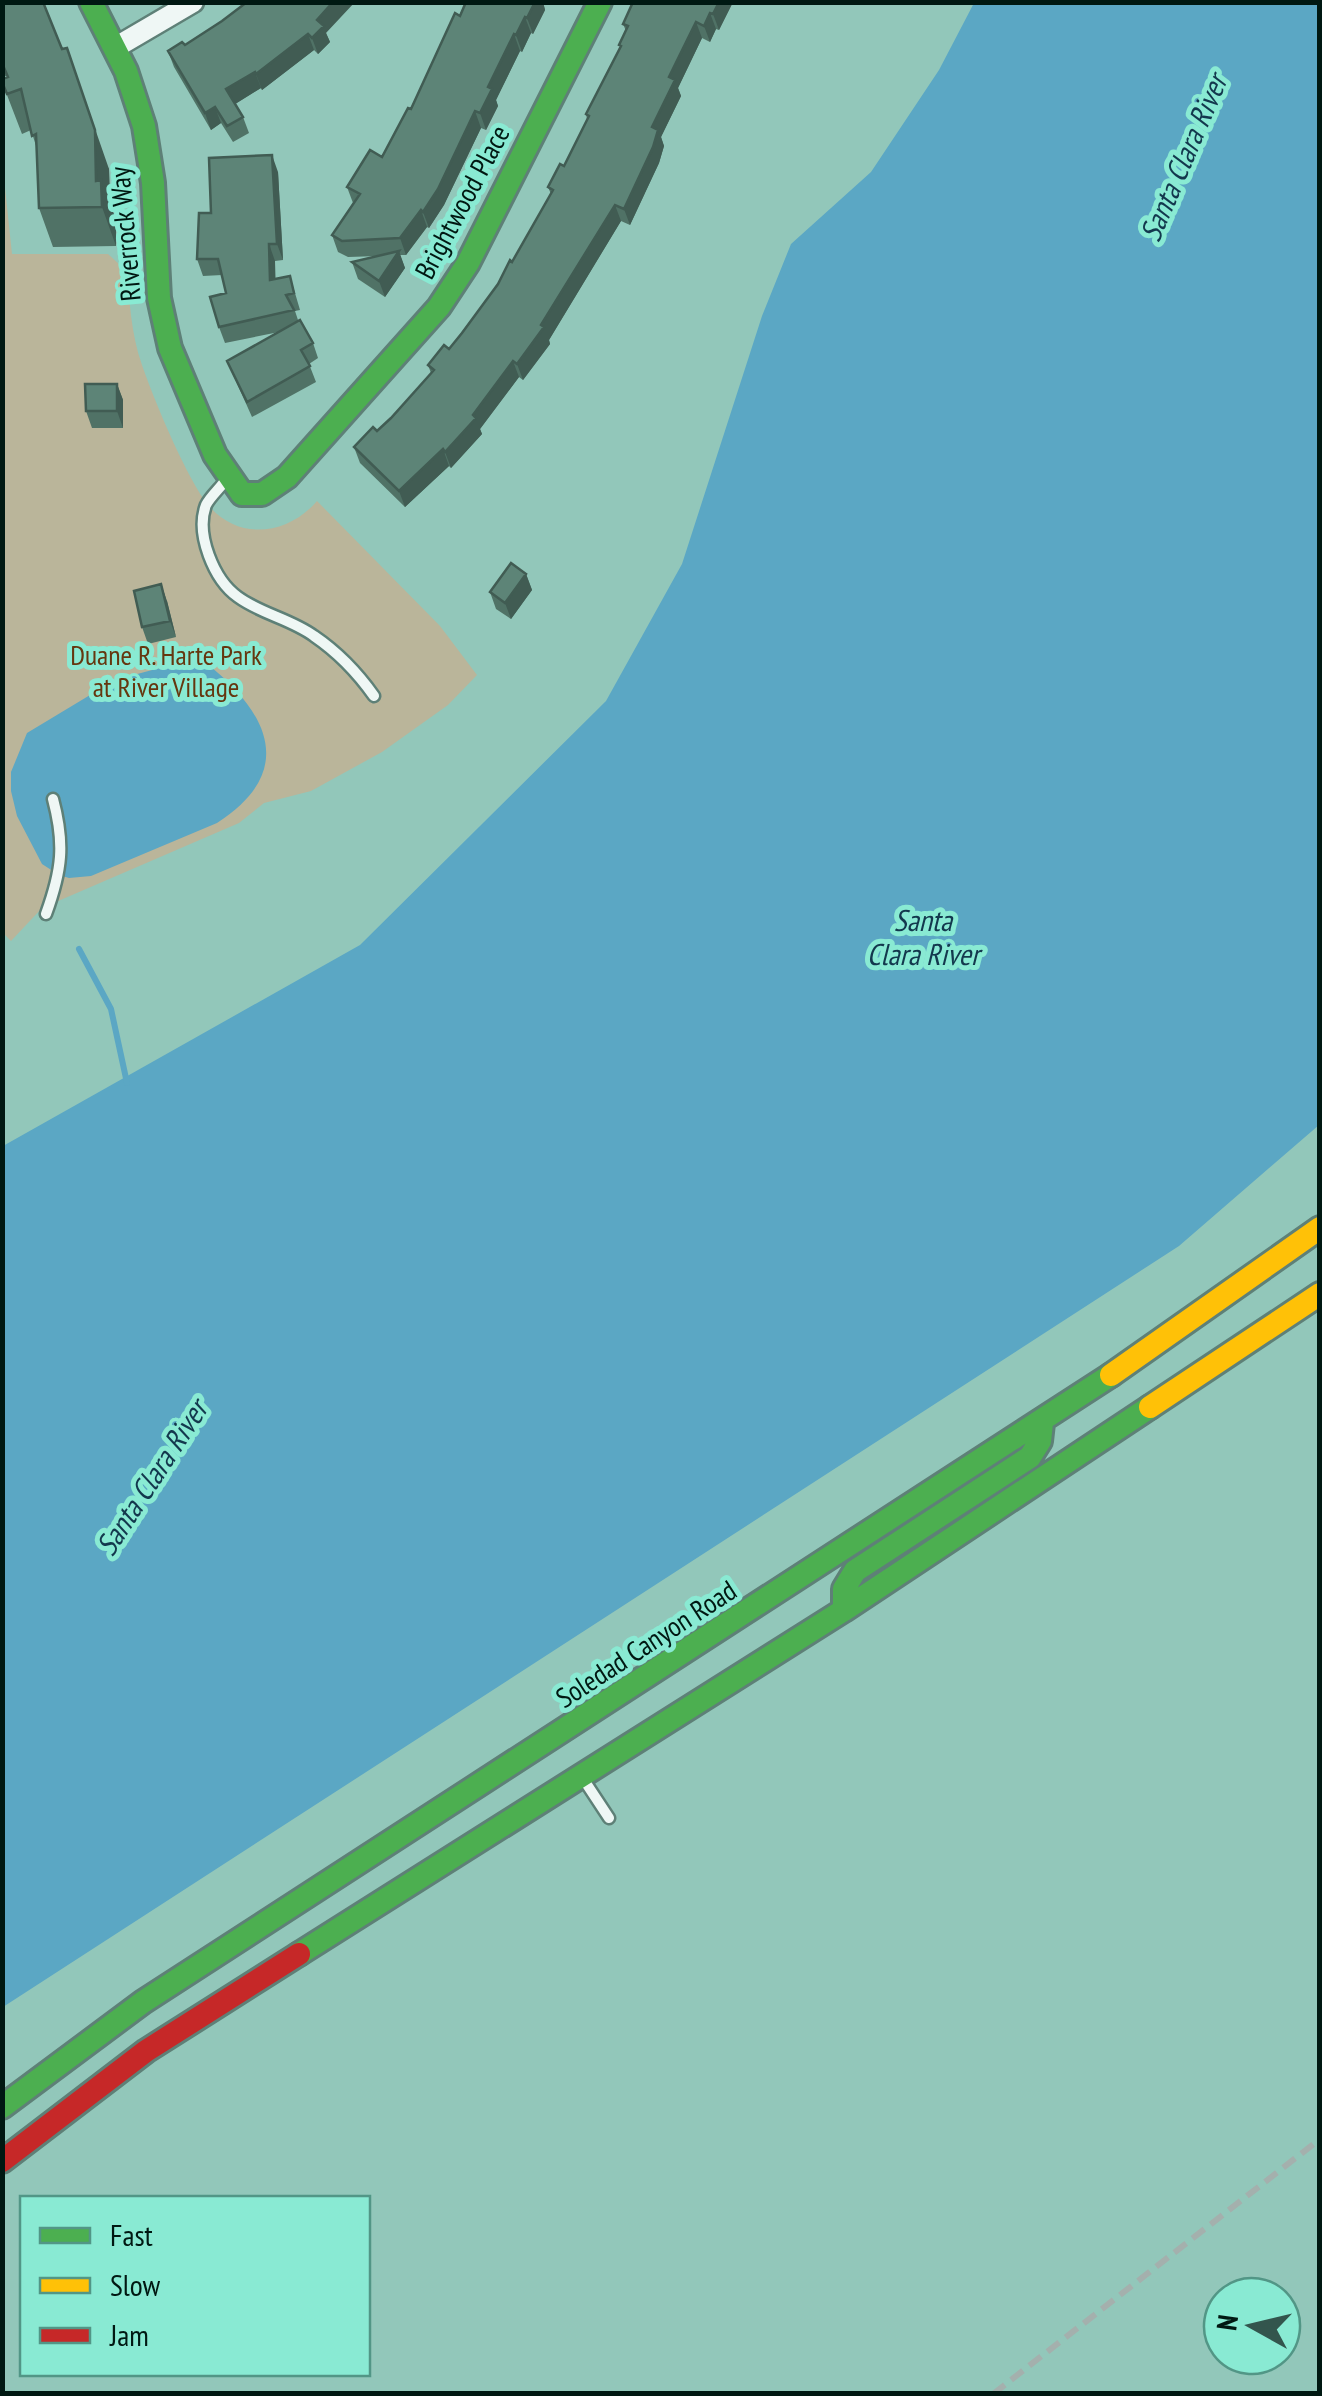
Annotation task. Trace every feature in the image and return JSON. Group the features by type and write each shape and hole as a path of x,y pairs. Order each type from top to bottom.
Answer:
{"main road":[{"name":"Riverrock Way","path":"92,2 118,46 136,93 148,146 155,208 159,302 185,390 226,480"},
{"name":"Brightwood Place","path":"226,480 242,494 262,494 287,478 439,306 468,263 600,2"},
{"name":"Soledad Canyon Road","path":"2,2107 142,2002 1042,1423 1320,1228"},
{"path":"2,2161 146,2051 844,1610 1320,1294"},
{"path":"844,1610 841,1596 855,1571 1030,1456 1040,1442 1042,1423"}],"street":[{"path":"118,46 193,2"}],"lane":[{"path":"226,480 206,505 204,528 209,554 225,585 250,604 311,633 355,668 374,696"},
{"path":"46,914 61,864 62,841 53,799"},
{"path":"582,1777 609,1818"}],"green space":[{"name":"Duane R. Harte Park at River Village","path":"3,169 12,254 108,254 120,265 127,265 133,329 142,365 181,459 209,506 235,525 264,529 293,521 317,501 440,626 477,675 448,705 382,752 311,791 264,803 239,823 42,908 11,941 3,933"}],"water":[{"name":"Santa Clara River","path":"974,3 1319,3 1319,1125 1179,1246 3,2007 3,1146 360,945 606,701 682,564 762,316 791,244 871,172 939,70"},
{"path":"206,663 245,701 265,742 265,762 258,783 242,803 217,823 91,876 69,878 42,864 17,816 11,791 11,772 27,733 115,680 167,666"}],"building":[{"path":"2,2 43,2 62,49 67,48 95,130 96,181 101,180 102,207 39,208 36,134 32,136 21,89 7,94 2,82 8,77 2,63"},
{"path":"247,2 333,2 317,20 324,26 312,38 308,34 256,74 226,89 243,117 227,126 215,107 205,113 168,51 182,42 185,45"},
{"path":"466,2 535,2 514,34 480,113 475,111 423,212 400,238 342,241 332,235 360,194 347,187 370,150 382,157 408,108 411,109 455,13 460,16"},
{"path":"633,2 719,2 704,26 696,22 669,77 675,80 652,127 658,130 653,147 624,209 615,205 541,325 544,327 517,364 513,361 473,415 476,418 445,452 443,449 399,491 354,447 373,427 377,431 391,418 434,370 428,365 444,345 449,349 512,262 553,190 548,187 560,164 564,166 589,116 586,114 621,46 628,26 623,24"},
{"path":"272,155 277,244 269,244 270,280 290,276 294,293 286,295 294,310 219,327 210,297 226,293 218,259 197,259 199,213 211,213 209,158"},
{"path":"399,251 379,281 352,262"},
{"path":"300,320 313,343 301,350 310,366 247,402 227,361"},
{"path":"85,384 117,384 117,411 86,411"},
{"path":"511,563 526,574 505,603 490,592"},
{"path":"161,584 170,621 142,627 134,591"}],"waterway":[{"path":"79,949 111,1009 127,1083"}],"railway":[{"path":"993,2394 1320,2139"}],"traffic: fast":[{"path":"91,2 126,71 144,126 153,183 159,298 170,348 215,455 242,494 262,494 287,477 439,307 468,263 600,2"},
{"path":"2,2107 143,2002 1111,1375"},
{"path":"299,1954 844,1610 1150,1407"},
{"path":"844,1610 844,1589 855,1571 1030,1457 1040,1441 1042,1423"}],"traffic: slow":[{"path":"1111,1375 1320,1228"},
{"path":"1150,1407 1320,1294"}],"traffic: jam":[{"path":"2,2161 146,2051 299,1954"}]}
